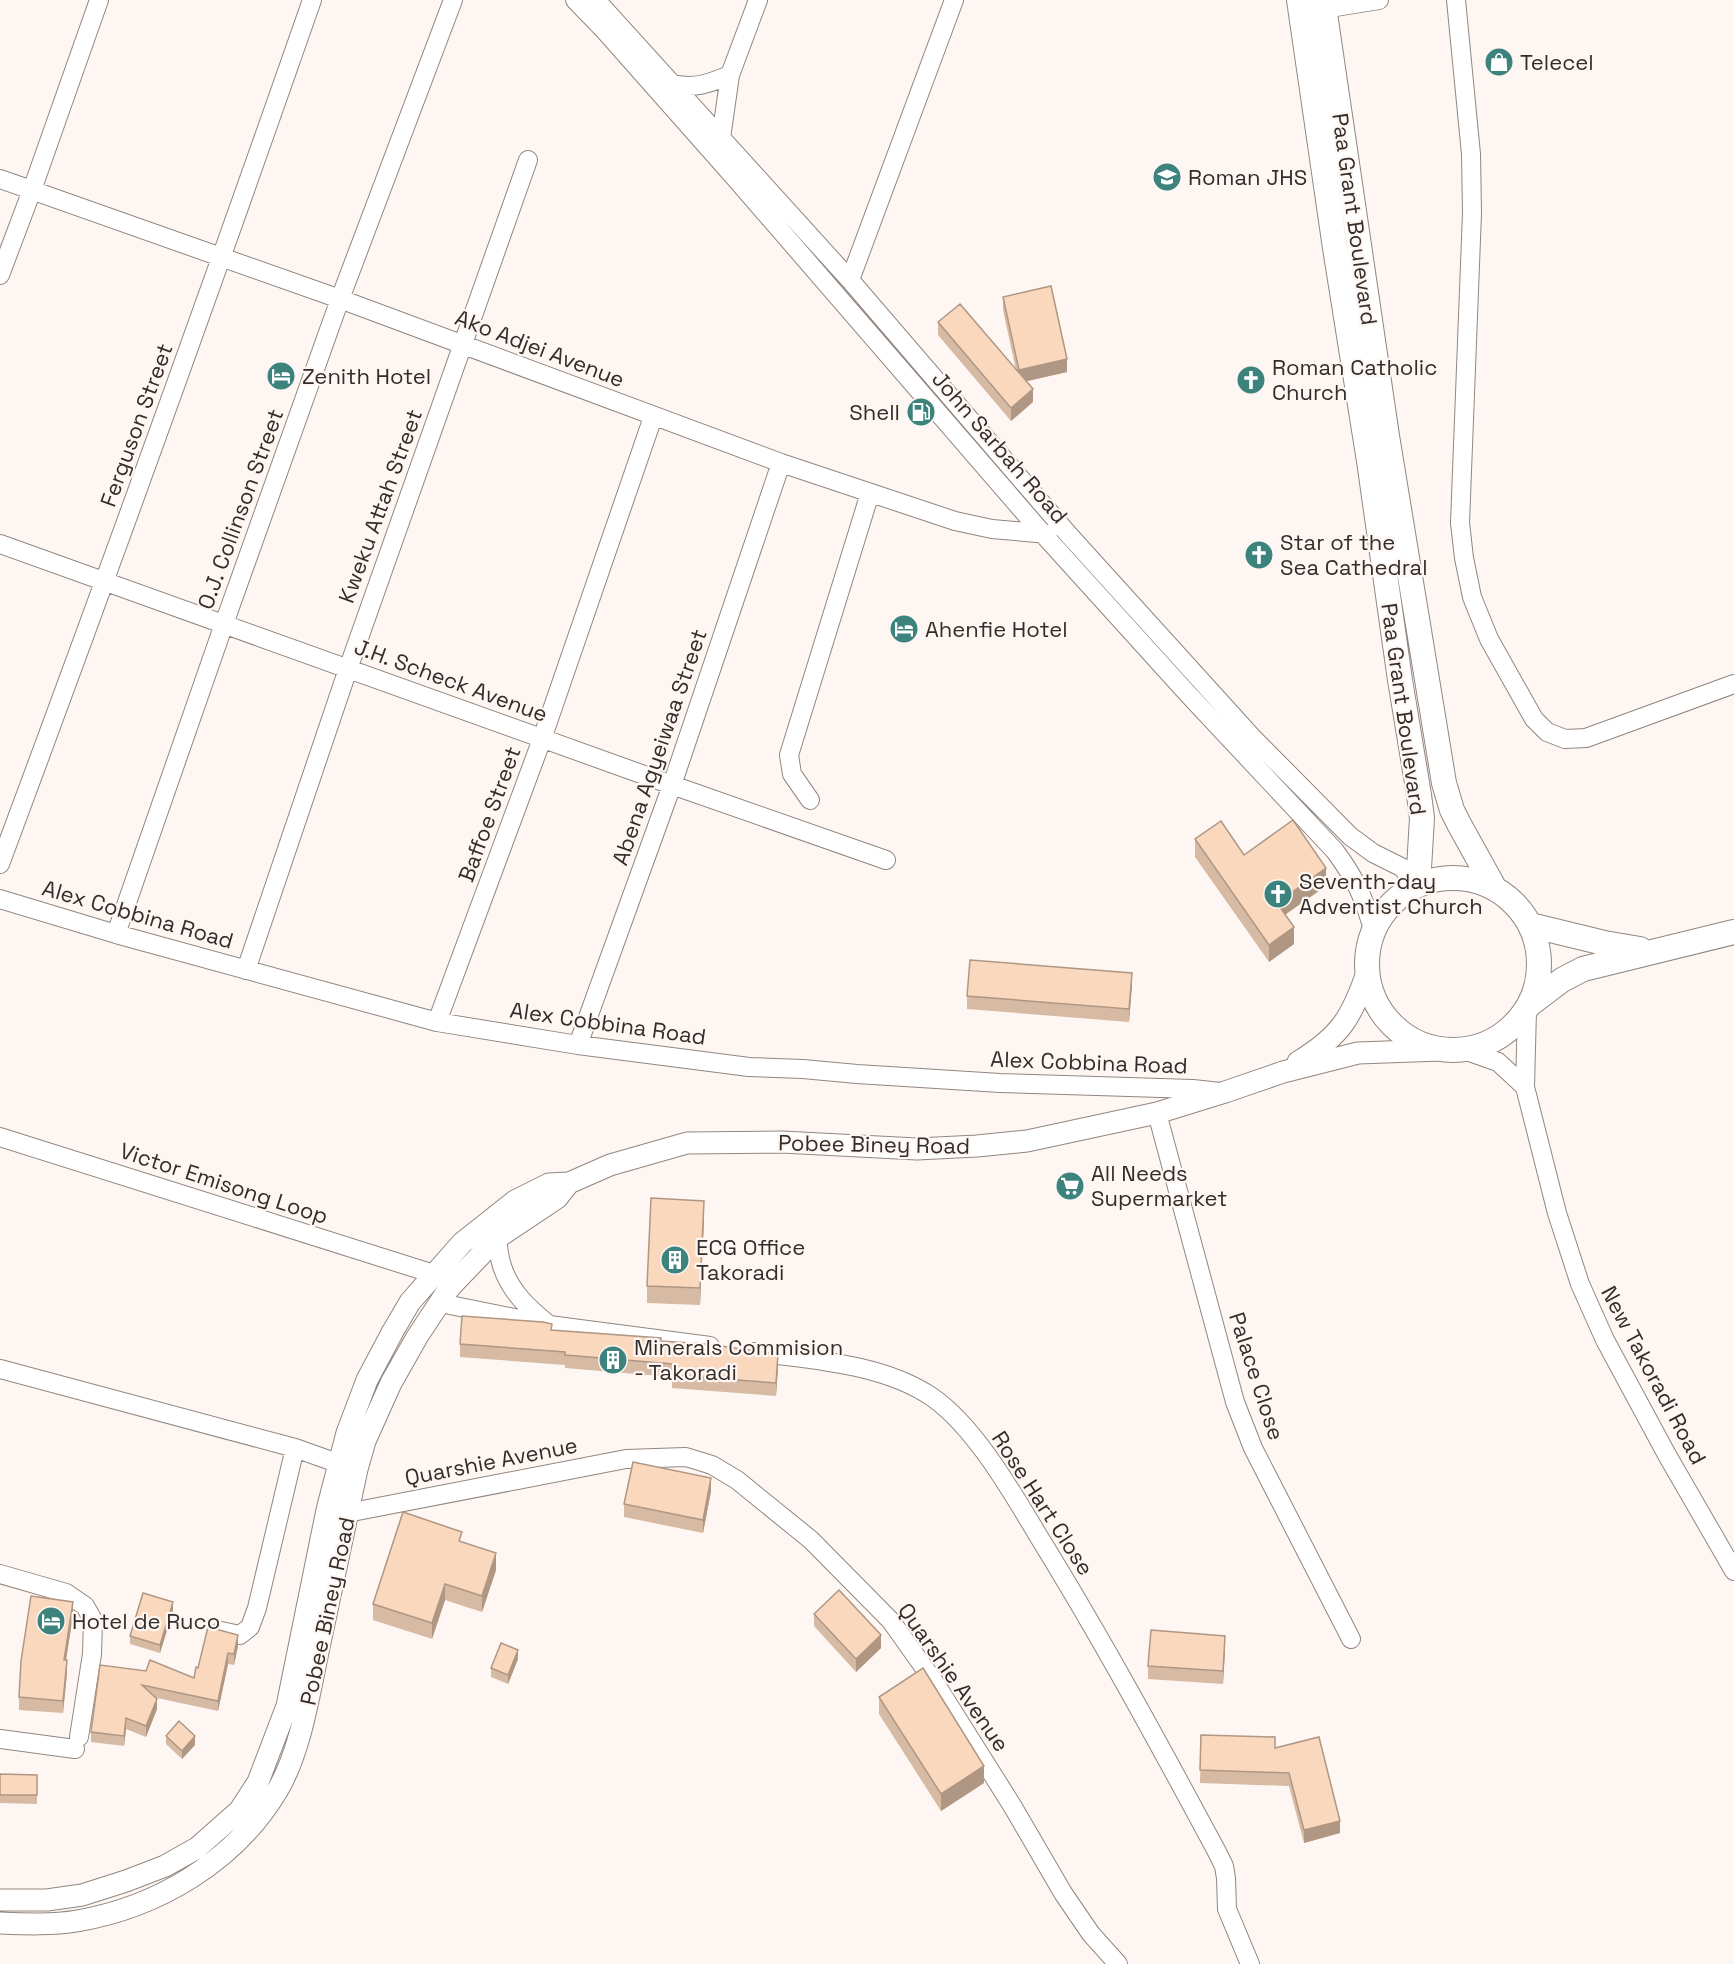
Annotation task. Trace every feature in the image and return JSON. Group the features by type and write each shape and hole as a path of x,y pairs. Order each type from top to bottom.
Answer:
{"main road":[{"name":"Paa Grant Boulevard","path":"1324,4 1387,436 1444,783 1452,810 1495,889"},
{"name":"Paa Grant Boulevard","path":"1300,7 1419,795 1422,818 1416,886"},
{"path":"1457,878 1477,881 1495,889 1521,910 1537,944 1540,965 1537,985 1528,1007 1515,1025 1500,1037 1482,1046 1452,1050 1422,1045 1390,1023 1371,989 1368,970 1369,950 1374,932 1384,913 1397,898 1416,886 1437,879 1457,878"},
{"path":"1530,925 1625,948 1661,950"},
{"path":"1528,1007 1562,980 1583,969 1734,932"}],"street":[{"path":"0,275 99,0"},
{"name":"Ferguson Street","path":"0,864 222,258 312,0"},
{"name":"O.J. Collinson Street","path":"117,934 340,299 453,0"},
{"name":"John Sarbah Road","path":"575,0 736,179 1043,534 1187,693 1335,851 1353,876 1362,894 1374,932"},
{"name":"John Sarbah Road","path":"596,0 850,280 1069,535 1269,754 1350,836 1373,854 1403,868 1416,886"},
{"path":"721,138 730,75 759,0"},
{"path":"850,280 954,0"},
{"path":"1300,7 1379,0"},
{"path":"1456,0 1471,154 1472,201 1460,524 1472,597 1485,629 1534,719 1547,732 1565,739 1586,738 1734,684"},
{"path":"672,84 687,88 730,75"},
{"name":"Kweku Attah Street","path":"246,970 348,669 528,160"},
{"name":"Ako Adjei Avenue","path":"0,179 340,299 653,417 870,493 955,521 992,528 1069,535"},
{"name":"Baffoe Street","path":"437,1022 542,739 653,417"},
{"name":"Abena Agyeiwaa Street","path":"578,1045 672,786 781,463"},
{"path":"810,800 792,774 789,755 870,493"},
{"name":"J.H. Scheck Avenue","path":"0,544 672,786 886,860"},
{"name":"Alex Cobbina Road","path":"0,899 117,934 437,1022 578,1045 749,1066 857,1074 1000,1083 1225,1092"},
{"path":"1283,1072 1333,1038 1357,1001 1368,970"},
{"name":"New Takoradi Road","path":"1528,1007 1525,1087 1557,1213 1584,1293 1605,1340 1667,1455 1734,1571"},
{"path":"1283,1072 1358,1053 1452,1050 1498,1062 1525,1087"},
{"name":"Pobee Biney Road","path":"0,1923 37,1924 77,1921 133,1907 172,1890 204,1869 232,1847 254,1823 277,1790 291,1762 306,1710 347,1513 365,1441 391,1383 417,1336 450,1287 497,1238 557,1198 569,1184 610,1165 687,1143 782,1142 917,1149 1027,1142 1157,1113 1283,1072"},
{"name":"Palace Close","path":"1157,1113 1235,1402 1253,1449 1351,1639"},
{"name":"Victor Emisong Loop","path":"0,1137 434,1274"},
{"name":"Pobee Biney Road","path":"0,1900 47,1900 82,1895 126,1881 165,1866 197,1848 240,1810 258,1782 287,1706 327,1509 347,1433 367,1380 410,1302 462,1244 515,1201 549,1184 569,1184"},
{"path":"497,1238 502,1266 513,1290 549,1325"},
{"name":"Rose Hart Close","path":"440,1303 549,1325 841,1364 900,1380 932,1398 963,1425 1001,1475 1086,1613 1224,1866 1227,1910 1250,1964"},
{"path":"0,1369 295,1448 340,1464"},
{"path":"221,1631 240,1635 250,1627 275,1539 295,1448"},
{"name":"Quarshie Avenue","path":"347,1513 626,1459 686,1457 712,1465 737,1480 811,1540 891,1622 935,1683 1013,1807 1063,1893 1091,1934 1118,1964"},
{"path":"0,1574 66,1593 85,1606 93,1620 92,1654 77,1743 0,1738"}],"building":[{"path":"1051,286 1067,359 1019,370 1003,297"},
{"path":"960,304 1033,389 1011,408 938,322"},
{"path":"1293,820 1326,868 1277,903 1294,927 1269,945 1195,839 1221,821 1244,855"},
{"path":"970,960 1132,973 1129,1009 967,996"},
{"name":"ECG Office Takoradi","path":"651,1198 704,1201 700,1288 647,1286"},
{"path":"462,1316 543,1322 552,1324 551,1330 661,1338 661,1341 706,1344 778,1354 776,1383 672,1375 673,1364 565,1355 565,1352 460,1344"},
{"path":"633,1462 711,1478 703,1520 624,1504"},
{"path":"403,1512 462,1532 459,1541 496,1553 482,1596 445,1584 432,1623 373,1604"},
{"path":"839,1590 881,1635 856,1659 814,1614"},
{"path":"143,1593 173,1602 160,1645 130,1636"},
{"path":"31,1596 73,1602 64,1660 67,1660 63,1701 19,1697 21,1661"},
{"path":"208,1627 238,1635 234,1654 228,1653 218,1701 142,1685 157,1699 146,1726 126,1718 124,1736 91,1732 100,1665 146,1671 150,1660 194,1678"},
{"path":"1151,1630 1225,1636 1223,1671 1148,1666"},
{"path":"501,1643 518,1650 508,1675 491,1668"},
{"path":"923,1668 984,1766 941,1794 879,1697"},
{"path":"179,1721 195,1736 182,1751 166,1736"},
{"path":"1201,1735 1275,1737 1275,1748 1319,1737 1340,1821 1304,1830 1289,1773 1200,1770"},
{"path":"0,1774 37,1775 37,1795 0,1795"}],"place":[{"name":"Telecel","path":"1499,62"},
{"name":"Roman JHS","path":"1167,177"},
{"name":"Zenith Hotel","path":"281,376"},
{"name":"Roman Catholic Church","path":"1251,380"},
{"name":"Shell","path":"921,412"},
{"name":"Star of the Sea Cathedral","path":"1259,555"},
{"name":"Ahenfie Hotel","path":"904,629"},
{"name":"Seventh-day Adventist Church","path":"1278,894"},
{"name":"All Needs Supermarket","path":"1070,1186"},
{"name":"ECG Office Takoradi","path":"675,1260"},
{"name":"Minerals Commision - Takoradi","path":"613,1360"},
{"name":"Hotel de Ruco","path":"51,1621"}]}
